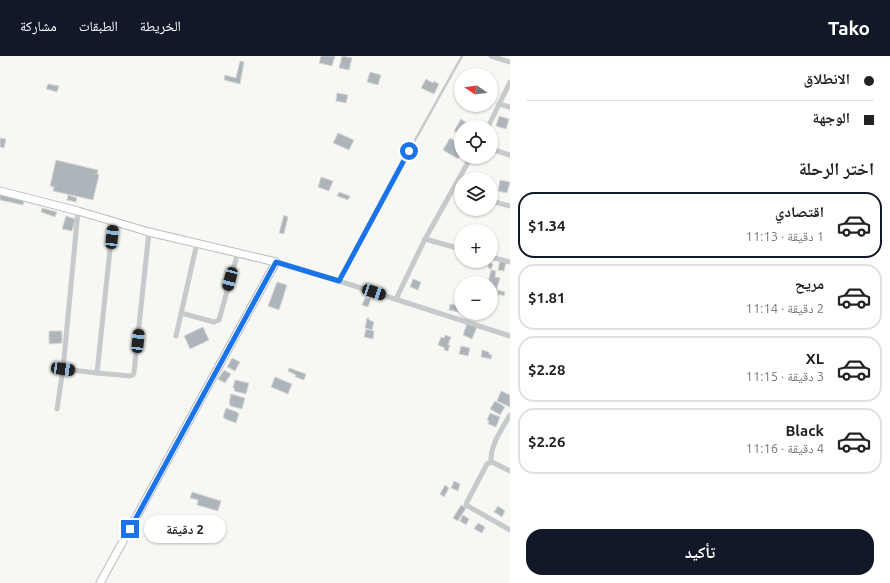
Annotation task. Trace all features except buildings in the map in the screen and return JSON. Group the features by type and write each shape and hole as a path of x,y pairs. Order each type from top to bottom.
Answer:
{"street":[{"path":"491,56 510,62"},
{"path":"491,120 510,82"},
{"path":"499,104 510,107"},
{"path":"498,151 510,155"},
{"path":"396,299 425,239 467,164"},
{"path":"0,191 78,211 149,232 276,262 510,336"},
{"path":"498,202 510,206"},
{"path":"57,409 63,369 78,211"},
{"path":"98,374 113,222"},
{"path":"63,369 98,374 130,376 134,374 149,232"},
{"path":"425,239 454,247"},
{"path":"176,336 197,243"},
{"path":"181,313 214,322 219,320 238,252"},
{"path":"498,259 510,262"},
{"path":"100,583 276,262"},
{"path":"510,415 496,440 491,456 491,462 487,465 466,505 510,530"},
{"path":"491,462 494,462 510,471"}],"lane":[{"path":"339,281 462,56"}],"route":[{"path":"130,529 272,272 276,262 339,281 409,151"}]}
